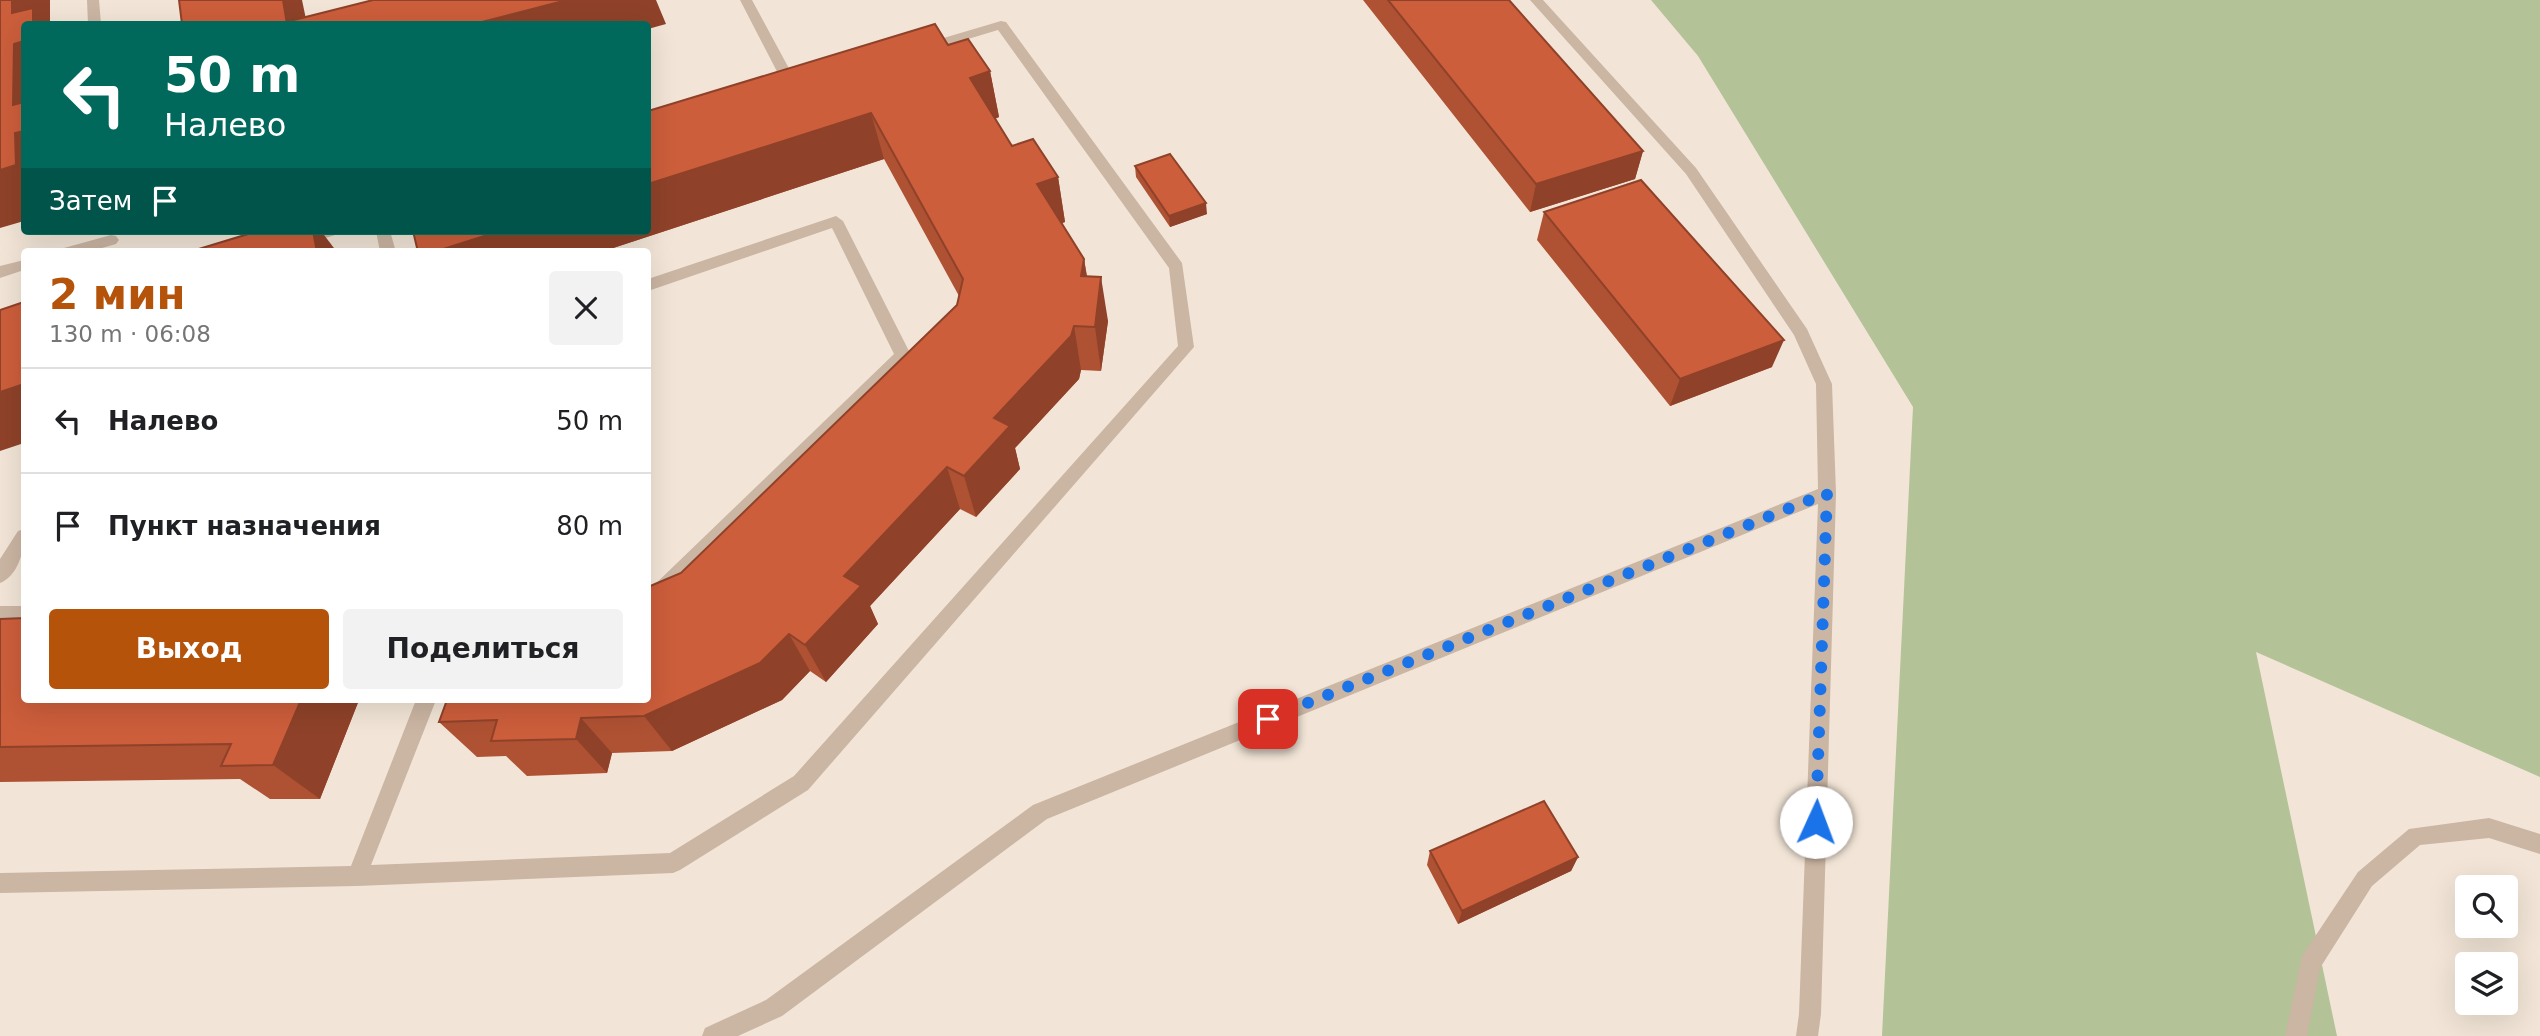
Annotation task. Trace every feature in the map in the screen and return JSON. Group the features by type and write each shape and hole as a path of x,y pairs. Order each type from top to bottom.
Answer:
{"lane":[{"path":"93,0 95,21"},
{"path":"746,0 792,87"},
{"path":"1536,0 1691,172 1801,332 1824,384 1827,493 1810,1014 1807,1036"},
{"path":"0,883 356,876 673,863 801,783 1186,347 1177,267 1001,25 909,52"},
{"path":"651,284 836,221 903,355 651,599"},
{"path":"276,248 317,235"},
{"path":"84,248 111,241"},
{"path":"0,272 21,266"},
{"path":"713,1036 775,1008 1040,812 1827,493"},
{"path":"0,575 21,541"},
{"path":"0,614 21,614"},
{"path":"356,876 425,703"},
{"path":"2295,1036 2310,964 2365,879 2416,836 2488,828 2540,844"}],"green space":[{"path":"1651,0 2540,0 2540,777 2256,652 2337,1036 1882,1036 1913,407 1698,56"}],"building":[{"path":"0,0 12,0 12,13 33,8 33,21 21,21 21,42 14,44 13,105 21,103 21,132 15,133 16,165 0,170"},
{"path":"179,0 283,0 286,21 182,21"},
{"path":"373,0 567,0 486,21 290,21"},
{"path":"1388,0 1509,0 1643,151 1536,184"},
{"path":"935,24 948,45 968,39 990,71 970,78 1012,146 1033,139 1058,177 1037,184 1084,259 1081,276 1101,277 1095,327 1074,326 1071,336 994,418 1010,426 964,476 947,467 844,576 861,586 805,645 789,634 760,663 644,716 581,718 576,739 491,741 497,720 439,722 446,703 651,703 651,586 681,573 957,305 963,279 871,113 651,183 651,110"},
{"path":"1170,154 1206,203 1169,216 1135,166"},
{"path":"1641,180 1784,340 1680,379 1544,212"},
{"path":"245,235 314,235 316,248 202,248"},
{"path":"414,235 487,235 447,248 417,248"},
{"path":"21,303 21,385 0,392 0,310"},
{"path":"21,618 21,703 300,703 273,765 221,766 231,744 0,747 0,619"},
{"path":"1544,801 1578,857 1462,911 1430,851"}],"route":[{"path":"1268,719 1827,493 1816,822"}]}
